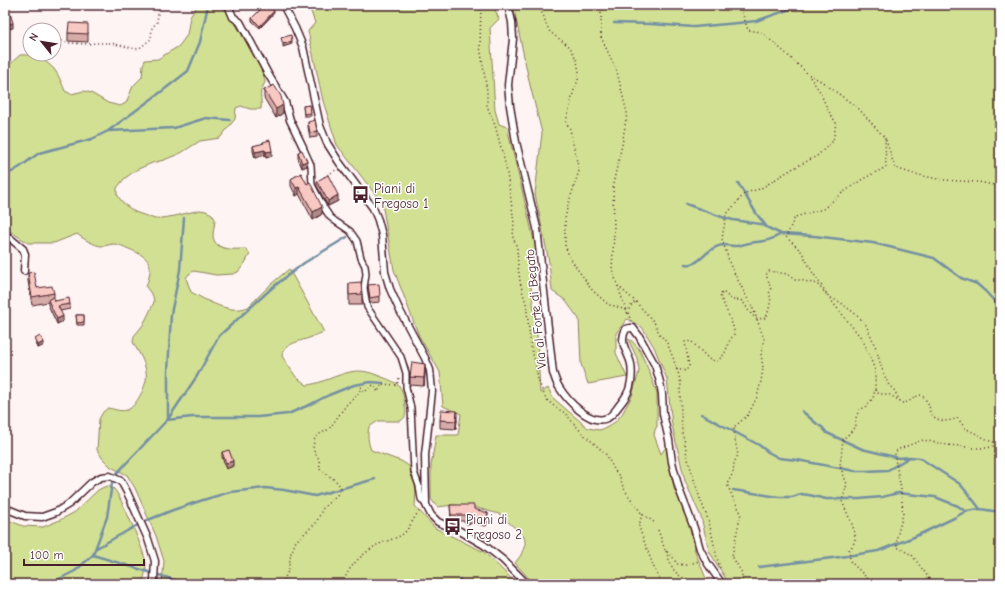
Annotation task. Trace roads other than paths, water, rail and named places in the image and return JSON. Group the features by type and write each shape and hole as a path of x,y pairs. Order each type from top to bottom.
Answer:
{"street":[{"path":"228,5 233,16 240,22 285,102 290,120 311,165 312,185 324,208 330,217 350,231 356,241 365,266 366,274 364,288 367,307 401,357 406,373 414,472 419,486 421,499 426,505 430,515 438,522 460,531 484,545 503,560 527,584"},
{"path":"283,5 303,47 320,126 327,143 338,162 373,208 382,235 385,272 390,289 398,309 430,370 432,391 425,455 426,505"},
{"name":"Via al Forte di Begato","path":"508,5 512,22 513,39 508,85 510,106 516,142 537,228 553,373 559,387 569,401 584,414 596,420 607,418 614,413 626,396 630,387 631,364 624,346 623,338 626,329 633,328 655,365 660,382 663,414 672,462 686,509 694,528 700,549 708,564 722,584"},
{"path":"5,234 23,249 26,254 24,271"},
{"path":"5,508 25,516 42,517 56,512 69,504 92,482 101,477 110,476 121,481 148,539 153,554 155,562 154,581 152,584"}],"waterway":[{"path":"5,176 39,153 92,139 108,131 188,71 200,42 208,5"},
{"path":"614,23 694,27 738,23 756,21 802,5"},
{"path":"108,131 174,128 206,118 230,120"},
{"path":"738,183 756,213 766,226"},
{"path":"686,204 733,220 760,224 781,234 814,236 873,243 934,258 961,278 977,284 997,304 1000,305"},
{"path":"168,419 168,372 171,314 180,270 184,218"},
{"path":"685,264 694,263 712,249 719,246 737,246 764,241 781,234"},
{"path":"49,584 75,571 93,555 107,517 112,483 117,473 168,419 197,376 219,336 273,287 304,263 347,237"},
{"path":"167,420 192,417 258,417 288,414 354,385 371,382 383,383"},
{"path":"802,411 822,427 827,433 862,449 899,458 920,458 960,484 980,509"},
{"path":"701,414 759,445 779,458 855,471 866,471 888,470 910,457"},
{"path":"95,549 143,522 173,510 230,492 265,488 315,496 375,479"},
{"path":"733,490 779,497 792,497 801,494 826,499 859,499 882,497 898,493 935,497 958,506 965,511"},
{"path":"759,567 878,551 914,537 966,511 980,509 1000,512"},
{"path":"93,555 188,584"},
{"path":"459,584 460,579"}],"place":[{"name":"Piani di Fregoso 1","path":"361,195"},
{"name":"Piani di Fregoso 2","path":"453,526"}]}
